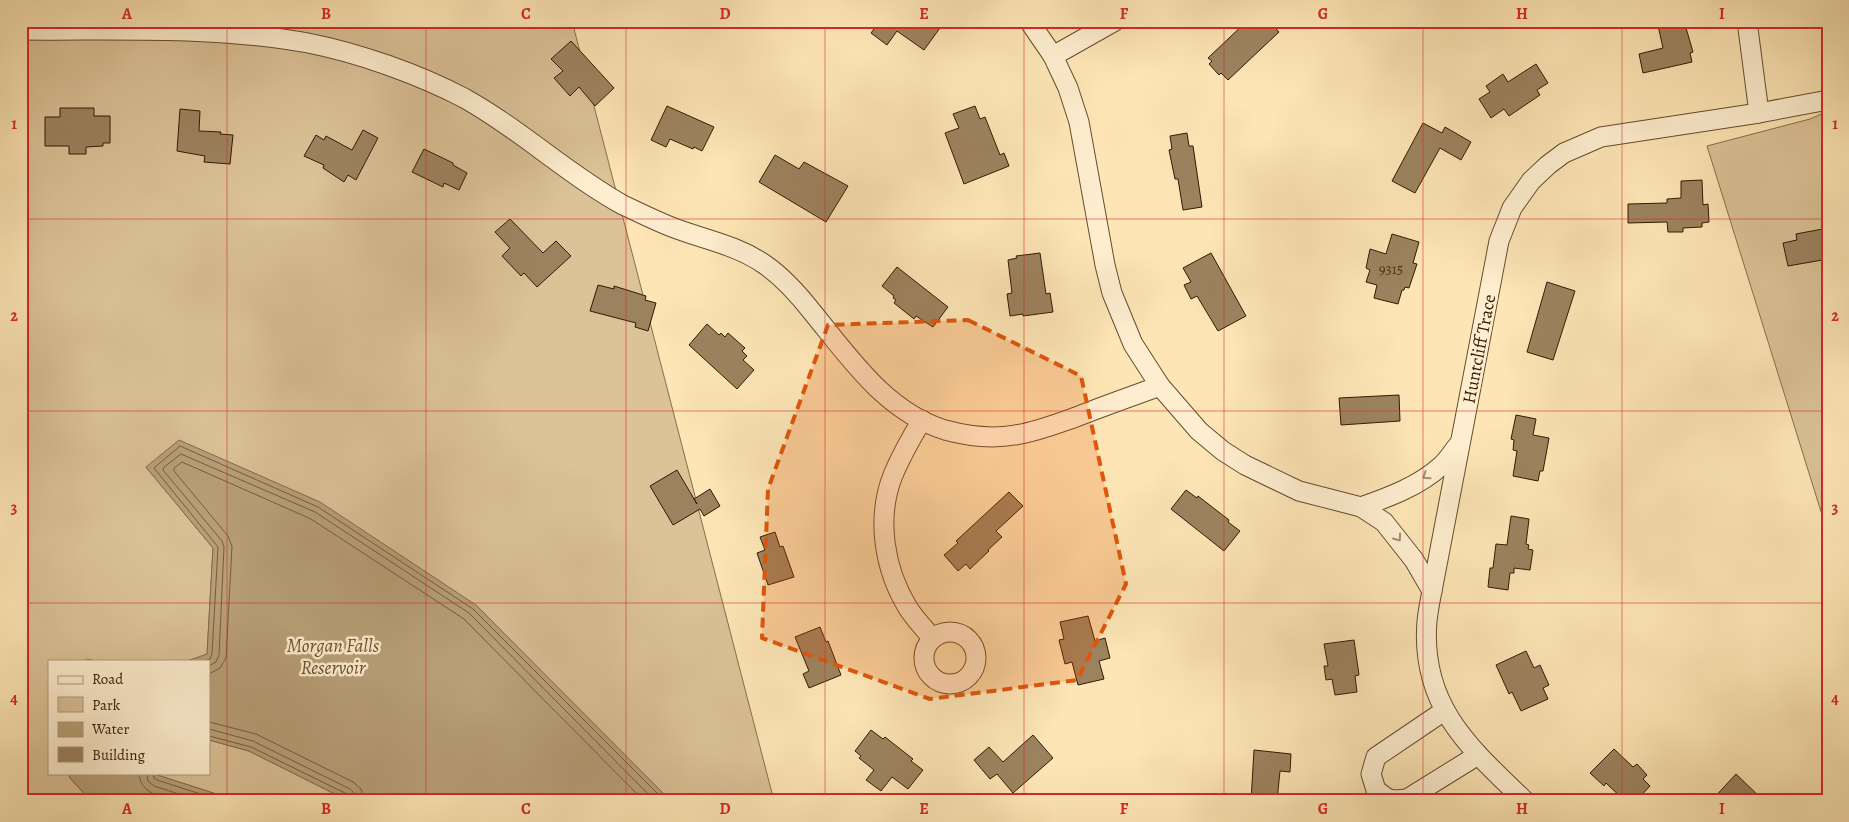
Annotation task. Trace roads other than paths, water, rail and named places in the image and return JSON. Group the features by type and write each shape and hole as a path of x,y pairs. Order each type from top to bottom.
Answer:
{"street":[{"path":"1029,21 1053,56 1068,88 1079,122 1112,294 1134,344 1160,386 1199,431 1223,451 1245,465 1299,491 1361,507 1384,522 1414,560 1432,591"},
{"path":"1053,56 1114,21"},
{"path":"1747,21 1759,113"},
{"path":"21,30 200,32 276,38 309,43 350,53 426,80 464,98 500,120 594,187 624,205 670,226 732,247 764,264 794,290 856,366 880,391 899,407 943,429 967,435 1014,436 1043,428 1160,386"},
{"name":"Huntcliff Trace","path":"1525,801 1460,735 1444,711 1433,681 1427,653 1427,622 1460,442 1499,242 1512,208 1531,181 1548,165 1564,153 1601,137 1759,113 1828,100"},
{"path":"922,420 901,456 892,477 886,502 884,530 887,558 896,586 909,610 932,638"},
{"path":"1361,507 1397,494 1422,480 1442,466 1460,442"},
{"path":"1444,711 1376,757 1371,774 1376,790 1388,799 1407,799 1478,755"}],"water":[{"name":"Morgan Falls Reservoir","path":"179,440 320,502 476,605 664,794 674,801 349,801 249,751 210,740 210,660 190,660 207,654 213,548 146,467"},
{"path":"71,774 154,774 238,801 91,801 69,777"}]}
